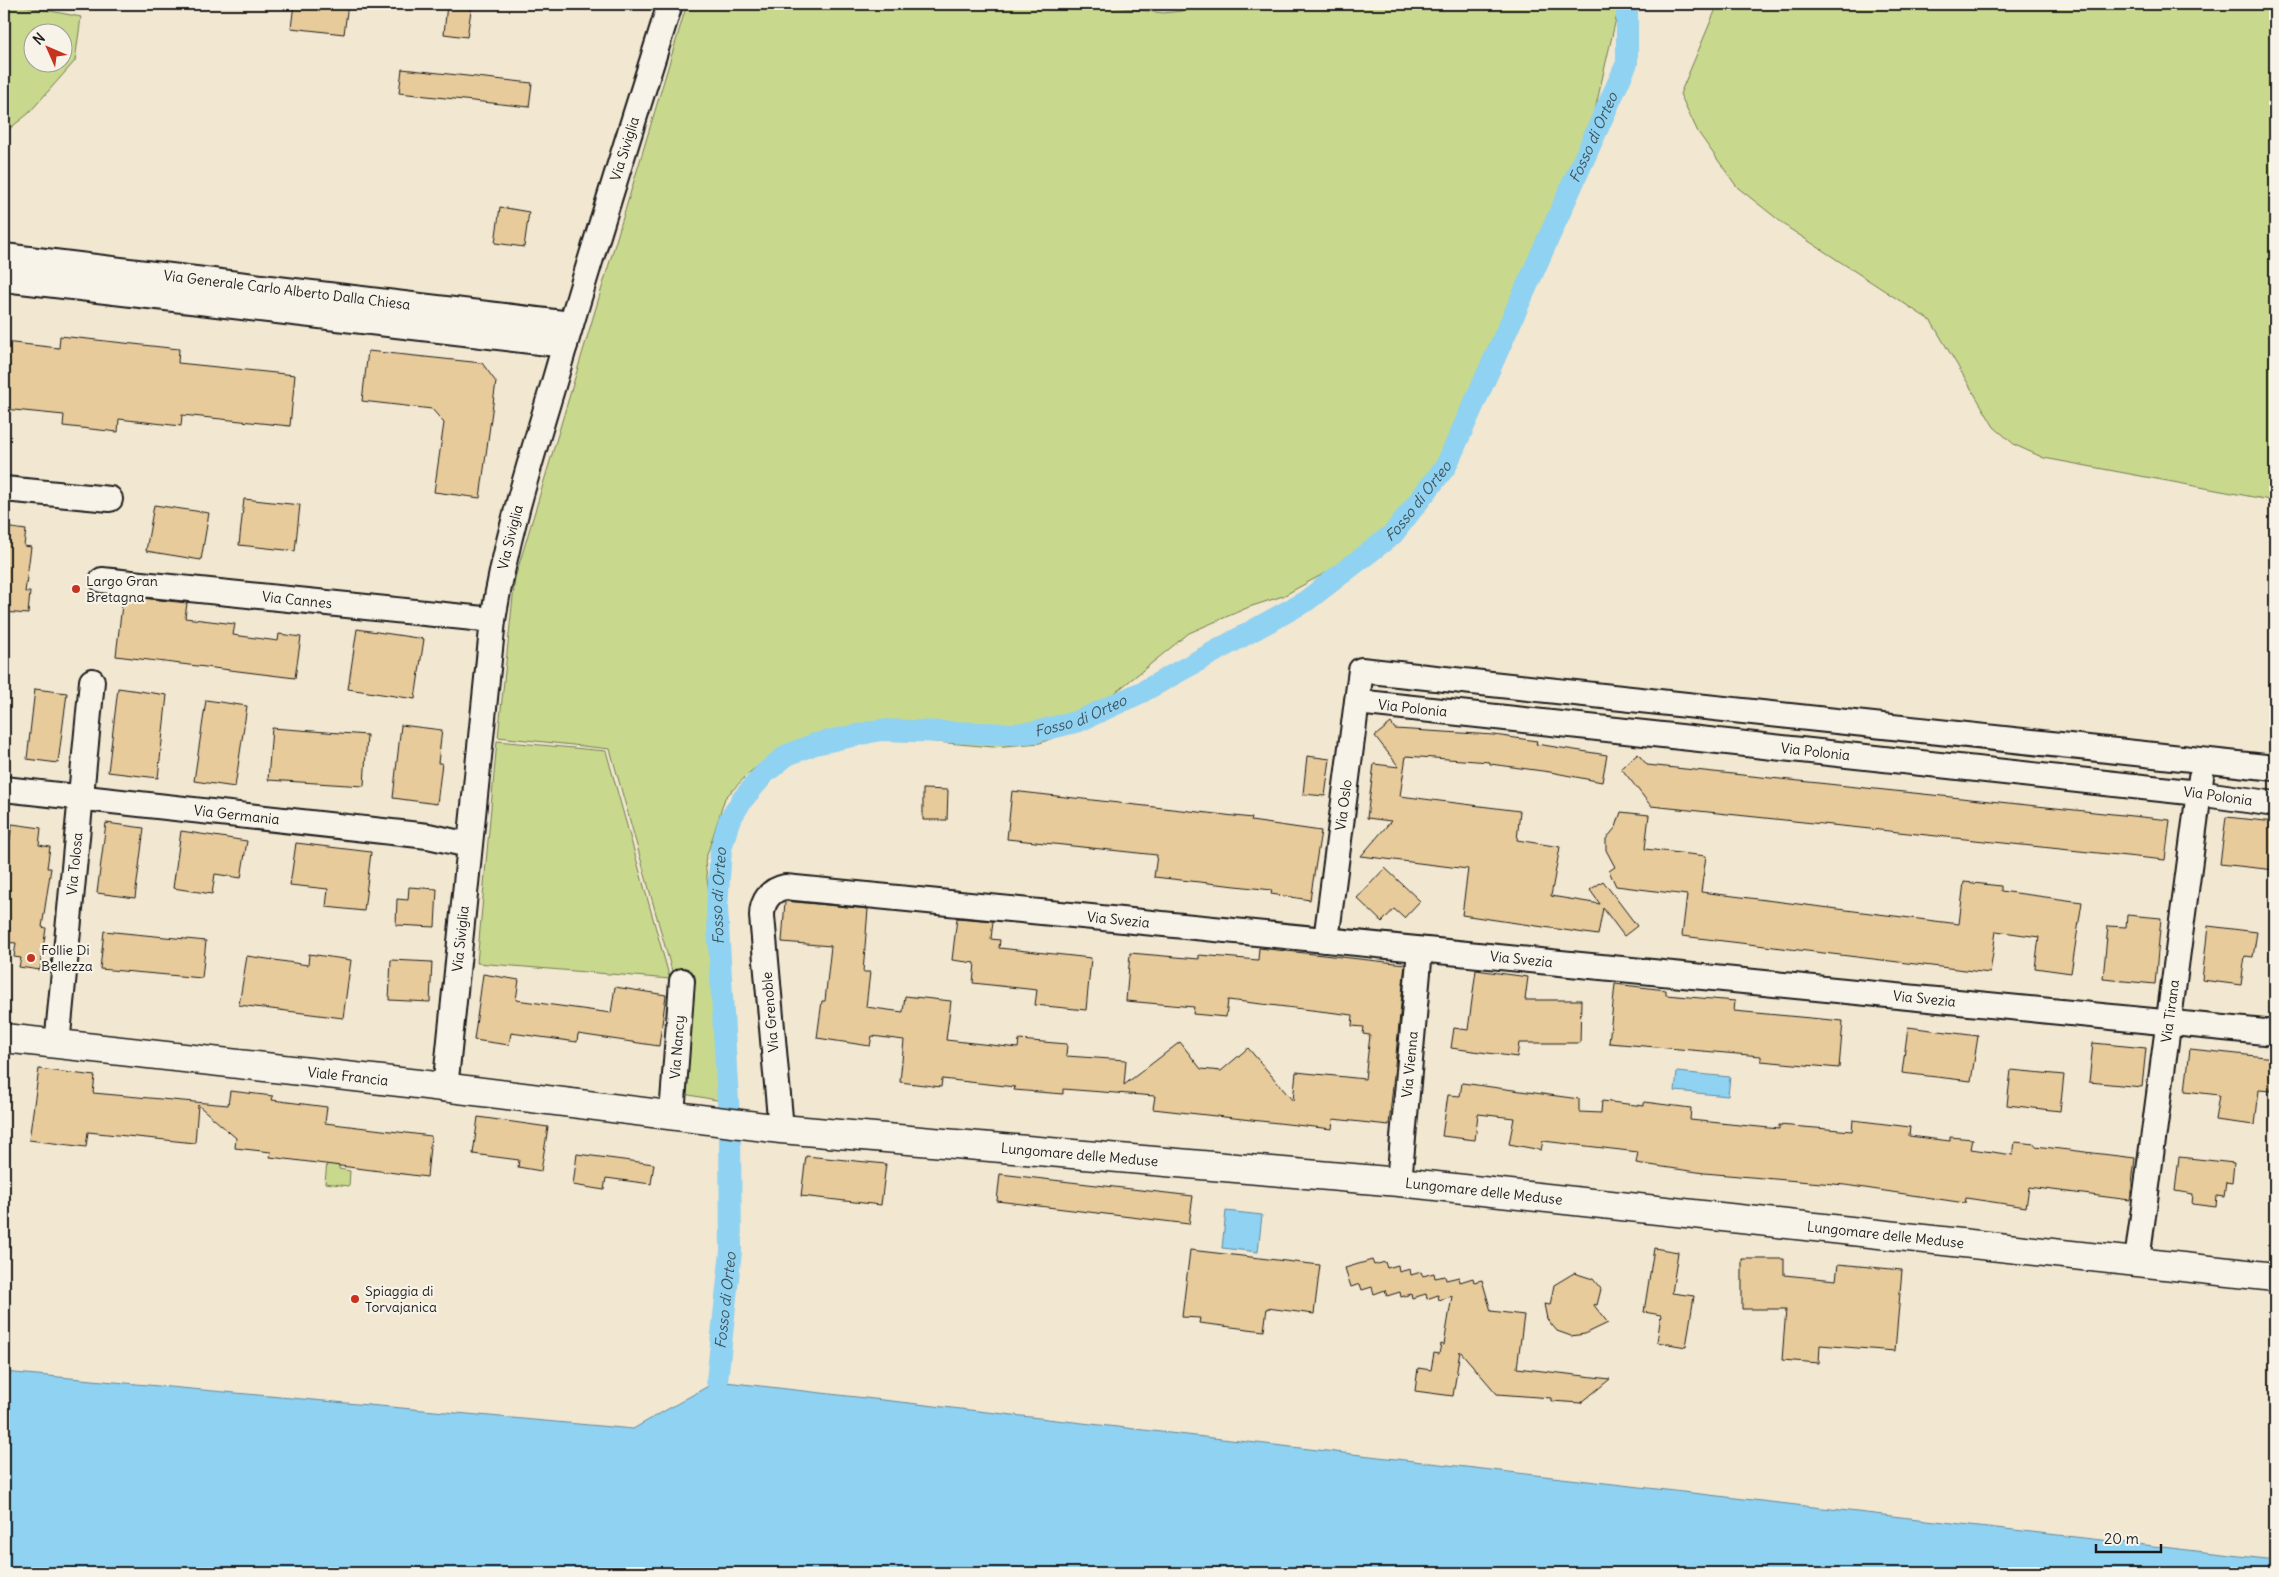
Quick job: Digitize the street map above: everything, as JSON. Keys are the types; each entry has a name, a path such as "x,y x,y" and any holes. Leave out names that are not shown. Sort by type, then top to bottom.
{"main road":[{"name":"Viale Francia","path":"4,1038 682,1116"},
{"name":"Lungomare delle Meduse","path":"682,1116 775,1129 1399,1182 2275,1277"}],"street":[{"name":"Via Siviglia","path":"445,1089 493,620 507,547 568,335 670,4"},
{"name":"Via Generale Carlo Alberto Dalla Chiesa","path":"4,256 568,335"},
{"name":"Via Generale Carlo Alberto Dalla Chiesa","path":"4,279 568,335"},
{"path":"4,489 110,498"},
{"name":"Via Cannes","path":"102,580 493,620"},
{"name":"Via Oslo","path":"1326,940 1361,670 2204,760"},
{"name":"Via Tolosa","path":"56,1045 92,681"},
{"name":"Via Polonia","path":"1357,702 2198,793 2275,804"},
{"path":"2204,760 2275,768"},
{"name":"Via Tirana","path":"2137,1261 2198,793 2204,760"},
{"name":"Via Germania","path":"4,790 428,836 469,845"},
{"name":"Via Svezia","path":"769,896 780,888 789,887 2275,1033"},
{"name":"Via Grenoble","path":"769,896 763,906 762,916 775,1129"},
{"name":"Via Vienna","path":"1399,1182 1420,950"},
{"name":"Via Nancy","path":"682,981 682,1116"}],"green space":[{"path":"4,4 15,4 81,17 75,61 72,64 72,22 22,22 22,72 65,72 28,114 4,133"},
{"path":"687,4 1094,4 1163,13 1182,11 1182,4 1618,4 1592,123 1574,169 1564,223 1514,339 1467,408 1439,467 1400,516 1356,556 1283,596 1249,607 1189,633 1101,704 1079,725 1061,735 1040,743 993,747 867,736 826,739 775,753 750,772 725,798 705,861 715,949 722,1101 678,1093 675,982 610,749 498,737 515,578"},
{"path":"1718,4 2275,4 2275,501 2044,458 2015,445 1994,427 1931,321 1790,229 1737,187 1698,132 1680,94"},
{"path":"497,741 606,751 670,979 477,963"},
{"path":"328,1150 341,1151 339,1169 350,1171 349,1186 325,1183"}],"water":[{"path":"1677,1072 1730,1077 1728,1096 1675,1091"},
{"path":"1226,1211 1262,1215 1258,1252 1222,1248"},
{"path":"4,1372 633,1429 717,1381 2275,1560 2275,1573 4,1573"}],"building":[{"path":"294,4 348,4 344,34 291,28"},
{"path":"447,4 472,4 467,37 444,34"},
{"path":"402,69 532,83 529,107 399,93"},
{"path":"500,207 529,212 524,247 495,243"},
{"path":"60,336 179,349 178,363 295,375 290,426 182,415 181,426 119,419 118,432 63,426 64,415 4,409 4,342 59,348"},
{"path":"368,351 482,363 496,382 480,498 434,492 444,423 432,409 362,401"},
{"path":"244,499 300,505 295,551 239,545"},
{"path":"154,505 209,513 201,560 146,551"},
{"path":"4,527 26,530 24,546 31,547 25,592 30,592 28,614 4,612"},
{"path":"123,596 187,603 185,618 235,624 233,635 278,641 279,634 301,637 295,678 116,656"},
{"path":"357,629 424,639 415,699 348,689"},
{"path":"118,688 167,695 158,778 108,772"},
{"path":"35,689 67,693 58,763 27,759"},
{"path":"206,700 247,706 235,787 194,781"},
{"path":"1391,723 1395,729 1494,735 1537,741 1536,744 1607,755 1602,782 1550,772 1490,764 1490,762 1406,756 1400,796 1520,811 1517,840 1560,847 1551,896 1600,904 1590,890 1603,881 1637,926 1624,936 1603,908 1598,935 1462,915 1468,869 1361,856 1391,821 1367,818 1374,764 1399,767 1375,736"},
{"path":"401,725 442,730 438,763 442,763 437,804 393,798"},
{"path":"272,728 367,735 364,786 268,780"},
{"path":"1638,754 1647,765 2170,820 2165,860 1651,806 1621,768"},
{"path":"1307,756 1330,759 1325,796 1303,794"},
{"path":"923,789 948,790 947,820 923,820"},
{"path":"1012,791 1252,818 1251,821 1321,831 1310,900 1271,894 1272,890 1154,877 1157,855 1007,839"},
{"path":"1621,812 1649,815 1645,849 1706,856 1701,892 1959,924 1964,882 2001,886 2001,891 2082,902 2071,973 2035,968 2039,937 1996,931 1990,973 1682,936 1687,895 1616,886 1609,871 1615,867 1606,850 1606,839 1616,827"},
{"path":"2226,817 2275,822 2275,870 2220,864"},
{"path":"106,823 144,828 135,898 97,893"},
{"path":"12,824 41,828 39,845 50,847 47,868 51,868 42,927 46,928 40,970 19,967 21,958 14,957 16,943 4,942 7,898 4,898 4,884"},
{"path":"181,831 247,841 241,878 215,874 212,894 173,888"},
{"path":"296,843 371,852 364,911 326,907 328,889 290,885"},
{"path":"1385,868 1420,901 1404,918 1394,909 1382,922 1357,898"},
{"path":"409,887 437,889 435,927 396,925 397,899 408,900"},
{"path":"785,901 868,909 863,972 870,972 866,1007 903,1012 905,996 951,1001 946,1040 1018,1048 1019,1040 1067,1044 1066,1056 1126,1060 1124,1085 1180,1042 1201,1069 1221,1071 1248,1048 1293,1101 1296,1072 1365,1079 1370,1035 1363,1034 1364,1027 1352,1026 1353,1015 1228,1000 1226,1017 1193,1014 1194,1007 1126,1001 1130,953 1199,959 1199,955 1258,960 1259,948 1405,964 1389,1125 1333,1119 1332,1129 1153,1109 1155,1096 1063,1089 1063,1094 1014,1090 1015,1087 942,1079 941,1087 900,1082 904,1040 872,1036 870,1046 817,1038 822,1001 825,1001 831,946 782,942"},
{"path":"2127,915 2161,918 2155,984 2103,979 2108,926 2126,927"},
{"path":"957,918 993,921 991,939 1000,940 999,948 1091,958 1086,1010 1035,1005 1037,990 973,983 975,963 952,960"},
{"path":"2208,926 2257,932 2253,957 2245,956 2241,985 2202,980"},
{"path":"104,931 206,941 202,978 100,969"},
{"path":"309,954 351,960 343,1018 239,1005 247,956 308,965"},
{"path":"391,960 432,962 430,1002 389,1000"},
{"path":"1476,970 1528,977 1525,1000 1581,1000 1580,1043 1519,1043 1517,1057 1451,1048 1454,1028 1468,1030"},
{"path":"483,974 519,980 516,1000 611,1013 615,987 666,995 659,1046 578,1034 577,1042 511,1033 509,1045 474,1040"},
{"path":"1615,984 1666,990 1666,995 1735,1001 1734,1011 1843,1021 1839,1068 1761,1061 1761,1056 1609,1043"},
{"path":"1908,1027 1978,1036 1971,1081 1902,1073"},
{"path":"2093,1043 2146,1048 2142,1087 2089,1082"},
{"path":"2190,1049 2275,1058 2271,1091 2259,1090 2255,1125 2215,1120 2219,1095 2185,1091"},
{"path":"39,1069 95,1076 93,1093 228,1105 230,1091 273,1096 272,1100 327,1107 325,1123 431,1136 427,1177 270,1157 271,1152 235,1148 236,1138 198,1105 195,1143 88,1132 86,1147 29,1140"},
{"path":"2011,1070 2064,1075 2060,1111 2007,1105"},
{"path":"1462,1083 1579,1099 1579,1112 1601,1113 1602,1101 1644,1106 1644,1102 1691,1108 1690,1120 1779,1129 1779,1125 1852,1131 1853,1120 1910,1127 1909,1136 1950,1141 1950,1137 1973,1139 1971,1149 2013,1155 2015,1142 2135,1158 2130,1200 2029,1187 2026,1207 1966,1198 1965,1203 1845,1185 1704,1173 1636,1163 1638,1152 1543,1141 1541,1150 1509,1144 1514,1118 1478,1114 1475,1140 1442,1136 1448,1095 1460,1096"},
{"path":"478,1117 548,1127 541,1171 518,1167 519,1160 473,1154"},
{"path":"577,1154 654,1164 651,1184 606,1178 604,1190 573,1185"},
{"path":"806,1156 886,1164 881,1205 801,1196"},
{"path":"2179,1157 2234,1163 2232,1183 2226,1182 2224,1197 2217,1196 2216,1207 2192,1204 2193,1194 2175,1191"},
{"path":"1000,1174 1193,1196 1189,1224 997,1201"},
{"path":"1654,1248 1678,1252 1672,1293 1694,1296 1686,1347 1657,1342 1661,1315 1644,1312"},
{"path":"1190,1250 1320,1265 1314,1314 1267,1308 1264,1331 1199,1323 1200,1318 1182,1317"},
{"path":"1742,1259 1784,1259 1784,1275 1836,1280 1838,1264 1902,1270 1895,1351 1820,1345 1819,1363 1782,1360 1786,1309 1742,1309"},
{"path":"1372,1260 1374,1265 1385,1262 1387,1268 1398,1265 1399,1272 1410,1269 1411,1275 1421,1272 1423,1276 1434,1273 1435,1278 1445,1276 1446,1280 1459,1277 1460,1282 1473,1278 1474,1282 1482,1280 1491,1311 1524,1315 1517,1368 1610,1379 1581,1403 1551,1401 1551,1398 1497,1394 1460,1351 1453,1396 1415,1391 1418,1368 1431,1370 1434,1353 1439,1354 1441,1344 1444,1345 1452,1296 1439,1300 1438,1295 1427,1299 1426,1294 1412,1298 1411,1294 1401,1297 1400,1292 1387,1296 1385,1290 1374,1294 1372,1287 1362,1290 1360,1284 1351,1287 1345,1268"},
{"path":"1574,1273 1593,1279 1601,1289 1597,1305 1593,1304 1608,1323 1585,1334 1571,1336 1557,1331 1547,1319 1544,1304 1550,1305 1554,1285"}],"waterway":[{"name":"Fosso di Orteo","path":"717,1381 731,1251 730,1136 717,908 721,849 729,821 742,800 765,773 787,755 815,744 880,730 1014,734 1035,732 1079,721 1142,692 1306,601 1393,534 1446,466 1627,63 1627,4"}],"place":[{"name":"Largo Gran Bretagna","path":"76,589"},
{"name":"Follie Di Bellezza","path":"31,958"},
{"name":"Spiaggia di Torvajanica","path":"355,1299"}]}
